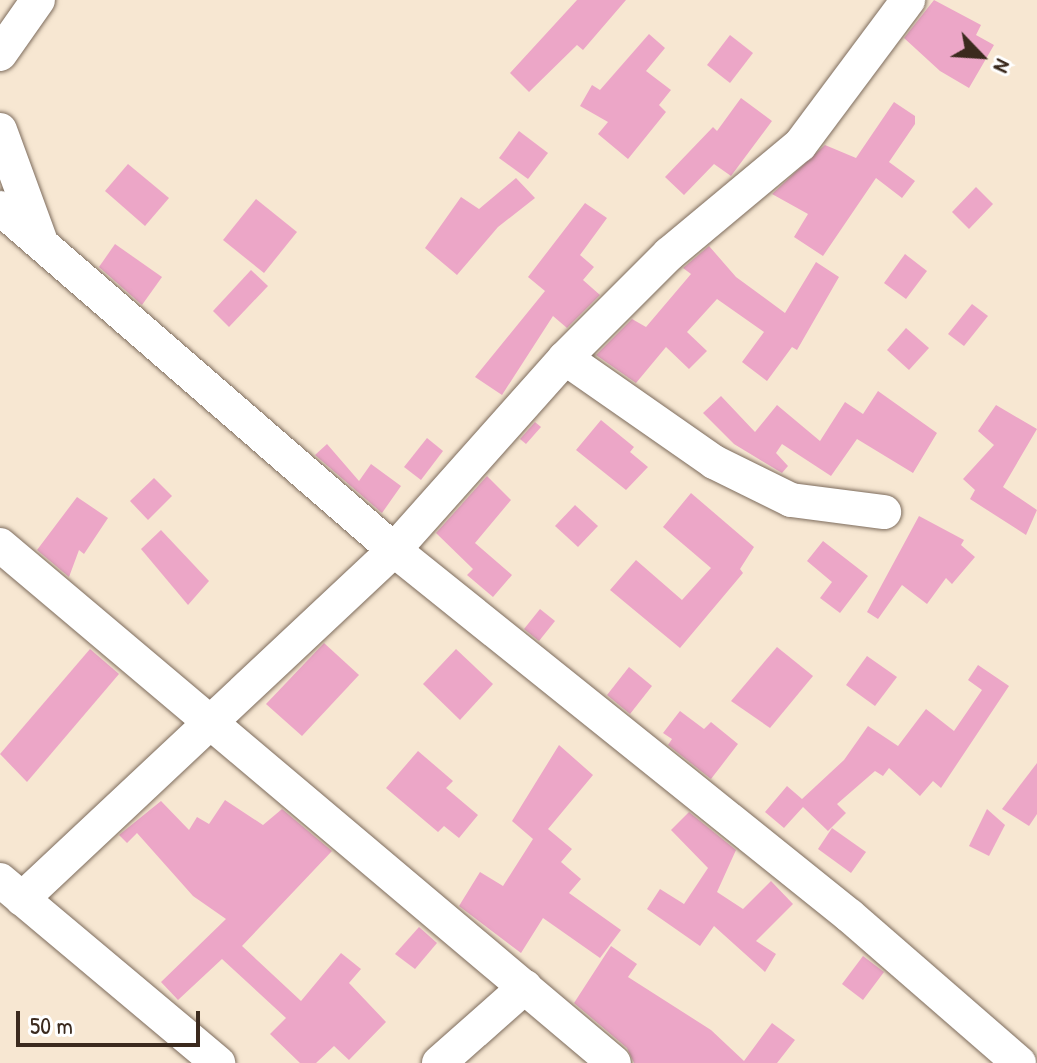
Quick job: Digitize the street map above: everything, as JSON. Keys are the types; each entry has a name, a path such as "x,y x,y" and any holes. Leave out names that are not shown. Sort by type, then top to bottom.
{"street":[{"path":"0,54 38,0"},
{"path":"218,1063 11,890 211,723 394,550 565,358 669,254 800,145 908,0"},
{"path":"0,130 41,244"},
{"path":"0,208 394,550 850,916 1019,1063"},
{"path":"565,358 714,462 791,500 884,512"},
{"path":"0,545 614,1063"},
{"path":"439,1063 525,987"}],"building":[{"path":"577,0 626,0 583,50 577,45 529,92 510,73"},
{"path":"934,0 981,25 976,35 994,45 969,88 940,71 904,38"},
{"path":"649,34 665,48 646,71 671,90 659,105 666,112 628,159 598,134 608,122 580,106 592,85 600,90"},
{"path":"730,35 753,53 730,83 707,65"},
{"path":"741,98 772,121 731,176 714,164 684,195 665,177 713,127 717,131"},
{"path":"894,102 915,116 915,124 889,162 915,181 902,198 876,178 823,256 794,237 808,214 772,194 825,145 856,158"},
{"path":"519,131 548,153 528,179 499,158"},
{"path":"128,164 169,198 145,226 105,191"},
{"path":"516,178 535,198 498,227 457,275 425,248 461,197 479,209"},
{"path":"976,187 993,204 969,229 952,212"},
{"path":"256,199 297,232 264,273 223,240"},
{"path":"585,203 607,218 580,255 594,267 583,280 600,295 567,328 553,316 502,395 475,377 545,291 528,277"},
{"path":"115,244 162,277 142,305 99,267"},
{"path":"709,246 736,277 785,313 816,262 839,277 797,350 792,347 767,381 742,362 764,332 717,299 687,332 707,351 689,369 666,347 636,383 596,355 632,319 646,327 691,274 683,268"},
{"path":"905,254 927,271 906,299 884,283"},
{"path":"251,270 268,286 229,327 213,311"},
{"path":"972,304 988,316 964,346 948,334"},
{"path":"906,328 929,348 909,370 887,350"},
{"path":"878,391 937,433 913,473 857,439 831,476 782,444 776,453 788,466 782,473 734,444 703,413 721,396 755,432 777,405 820,441 845,402 863,414"},
{"path":"996,405 1037,429 1003,487 1037,510 1026,535 970,499 975,490 963,479 994,445 978,431"},
{"path":"601,420 634,447 630,452 648,467 626,490 576,450"},
{"path":"535,422 541,427 526,444 520,439"},
{"path":"427,438 443,451 421,480 404,467"},
{"path":"327,444 359,481 371,464 401,486 382,513 315,455"},
{"path":"487,476 511,500 475,543 512,575 493,597 467,575 473,569 436,533"},
{"path":"154,478 172,496 148,520 130,501"},
{"path":"691,493 754,547 740,569 743,573 680,648 610,590 636,560 682,600 711,568 663,527"},
{"path":"77,497 108,518 84,554 79,550 69,577 37,550"},
{"path":"575,505 598,526 578,547 555,526"},
{"path":"919,516 964,540 961,545 975,557 952,584 946,578 927,604 902,585 878,619 867,612"},
{"path":"161,530 209,581 188,605 141,549"},
{"path":"823,541 868,576 840,613 820,598 832,582 807,561"},
{"path":"540,609 555,621 539,641 524,629"},
{"path":"324,643 359,675 302,736 266,704"},
{"path":"777,647 813,676 770,728 731,701"},
{"path":"90,649 119,674 27,782 0,754"},
{"path":"456,649 493,684 460,720 423,684"},
{"path":"867,656 897,677 875,706 846,685"},
{"path":"978,665 1009,686 941,788 933,781 920,796 889,768 883,776 875,771 837,804 846,813 828,831 803,807 784,828 765,812 787,786 802,799 844,760 868,726 898,746 926,709 954,731 982,690 968,680"},
{"path":"629,667 652,686 630,714 607,695"},
{"path":"680,711 704,729 711,722 738,744 711,779 668,745 672,739 663,733"},
{"path":"559,745 593,775 548,829 572,849 561,862 581,879 569,893 621,930 600,958 543,918 521,953 459,906 480,872 503,886 533,839 512,821"},
{"path":"418,751 453,781 446,788 478,815 459,838 444,826 438,832 386,788"},
{"path":"1037,763 1037,814 1029,826 1002,809"},
{"path":"225,800 263,825 282,809 332,851 242,946 301,1001 341,953 361,969 349,983 386,1022 349,1060 334,1046 316,1063 300,1063 270,1034 286,1018 222,959 178,1000 161,982 226,919 193,896 137,833 127,843 119,835 161,801 189,830 197,817 209,824"},
{"path":"987,809 1005,825 989,856 969,846"},
{"path":"689,812 736,850 717,892 743,909 771,881 793,904 756,941 776,954 765,972 714,926 700,946 647,909 660,889 684,904 708,868 671,830"},
{"path":"832,828 866,852 851,873 818,849"},
{"path":"419,927 437,943 415,969 395,954"},
{"path":"611,946 637,964 628,977 711,1030 744,1061 772,1023 795,1040 777,1063 634,1063 627,1048 574,1003"},
{"path":"863,956 884,972 863,1000 842,984"}]}
